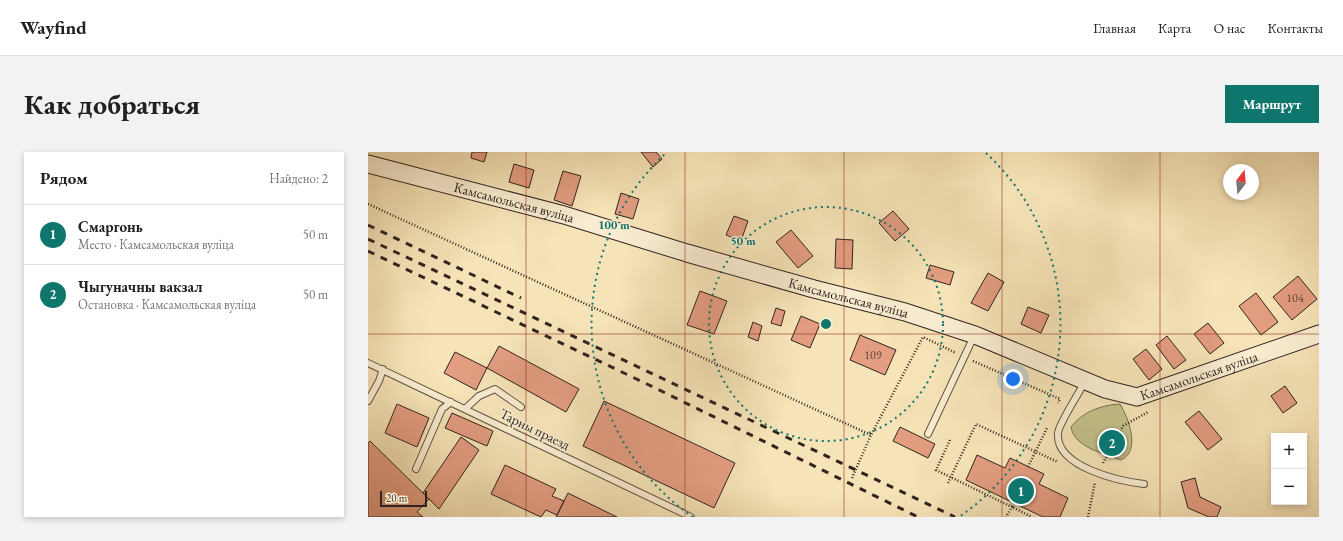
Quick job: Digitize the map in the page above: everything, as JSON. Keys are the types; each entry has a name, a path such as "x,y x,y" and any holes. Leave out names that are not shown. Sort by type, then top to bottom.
{"street":[{"name":"Камсамольская вуліца","path":"368,164 564,215 717,261 905,312 975,334 1104,389 1137,397 1319,334"}],"lane":[{"path":"928,434 975,334"},
{"name":"Тарны праезд","path":"368,362 691,517"},
{"path":"368,401 380,381 383,370"},
{"path":"1086,382 1062,421 1058,433 1060,446 1070,459 1098,473 1114,479 1144,484"},
{"path":"465,409 480,396 495,389 521,407"},
{"path":"416,469 442,409 451,402"}],"path":[{"path":"368,204 871,435"},
{"path":"852,478 871,435 922,337 1060,399 1057,406"},
{"path":"1088,517 1098,473 1123,426 1150,410"},
{"path":"948,483 976,424 1062,464"},
{"path":"1028,467 1048,425"},
{"path":"950,440 936,470 1032,517"},
{"path":"1006,517 1014,503"}],"shaded area":[{"path":"1120,404 1130,426 1132,442 1131,450 1127,456 1121,460 1098,452 1084,445 1073,434 1071,427 1081,417 1092,410"}],"building":[{"path":"472,152 487,152 484,162 471,158"},
{"path":"641,152 656,152 662,159 653,167"},
{"path":"514,164 534,170 529,188 509,182"},
{"path":"563,171 581,176 572,206 554,200"},
{"path":"621,193 639,199 633,219 615,214"},
{"path":"893,211 909,229 895,241 879,223"},
{"path":"734,216 748,221 741,241 726,235"},
{"path":"791,230 813,256 798,268 776,242"},
{"path":"836,239 853,240 852,269 835,268"},
{"path":"930,265 954,272 950,285 926,278"},
{"path":"988,273 1004,282 988,311 971,303"},
{"path":"1298,276 1317,299 1292,320 1273,297"},
{"path":"700,291 727,301 714,334 687,325"},
{"path":"1256,293 1278,322 1261,335 1239,306"},
{"path":"1028,307 1049,315 1041,333 1021,324"},
{"path":"776,308 785,311 781,326 771,323"},
{"path":"801,316 820,324 810,348 791,340"},
{"path":"753,322 762,326 758,341 748,337"},
{"path":"1208,323 1224,343 1210,354 1194,334"},
{"path":"860,335 896,350 885,375 850,360"},
{"path":"1167,336 1186,360 1174,369 1156,345"},
{"path":"499,346 579,389 566,412 487,368"},
{"path":"1146,349 1162,369 1149,380 1133,359"},
{"path":"455,352 487,368 476,390 444,373"},
{"path":"1285,386 1297,403 1283,413 1271,396"},
{"path":"604,401 735,463 714,508 583,446"},
{"path":"397,404 429,418 417,447 385,433"},
{"path":"1199,411 1222,439 1208,450 1185,422"},
{"path":"452,413 493,431 487,446 445,428"},
{"path":"900,427 935,444 928,458 893,441"},
{"path":"461,437 479,450 439,509 423,493"},
{"path":"370,441 429,499 417,512 423,517 368,517 368,443"},
{"path":"977,455 1005,468 1010,458 1044,474 1039,484 1068,498 1060,517 1043,517 966,480"},
{"path":"505,465 556,489 552,496 564,501 557,515 546,510 541,517 491,494"},
{"path":"1195,478 1200,497 1221,507 1217,517 1209,517 1188,508 1181,482"},
{"path":"568,493 617,517 556,517"}],"railway":[{"path":"368,225 521,298"},
{"path":"368,239 955,517"},
{"path":"368,251 647,384 918,517"}],"place":[{"name":"Чыгуначны вакзал","path":"1112,443"},
{"name":"Смаргонь","path":"1021,491"}]}
